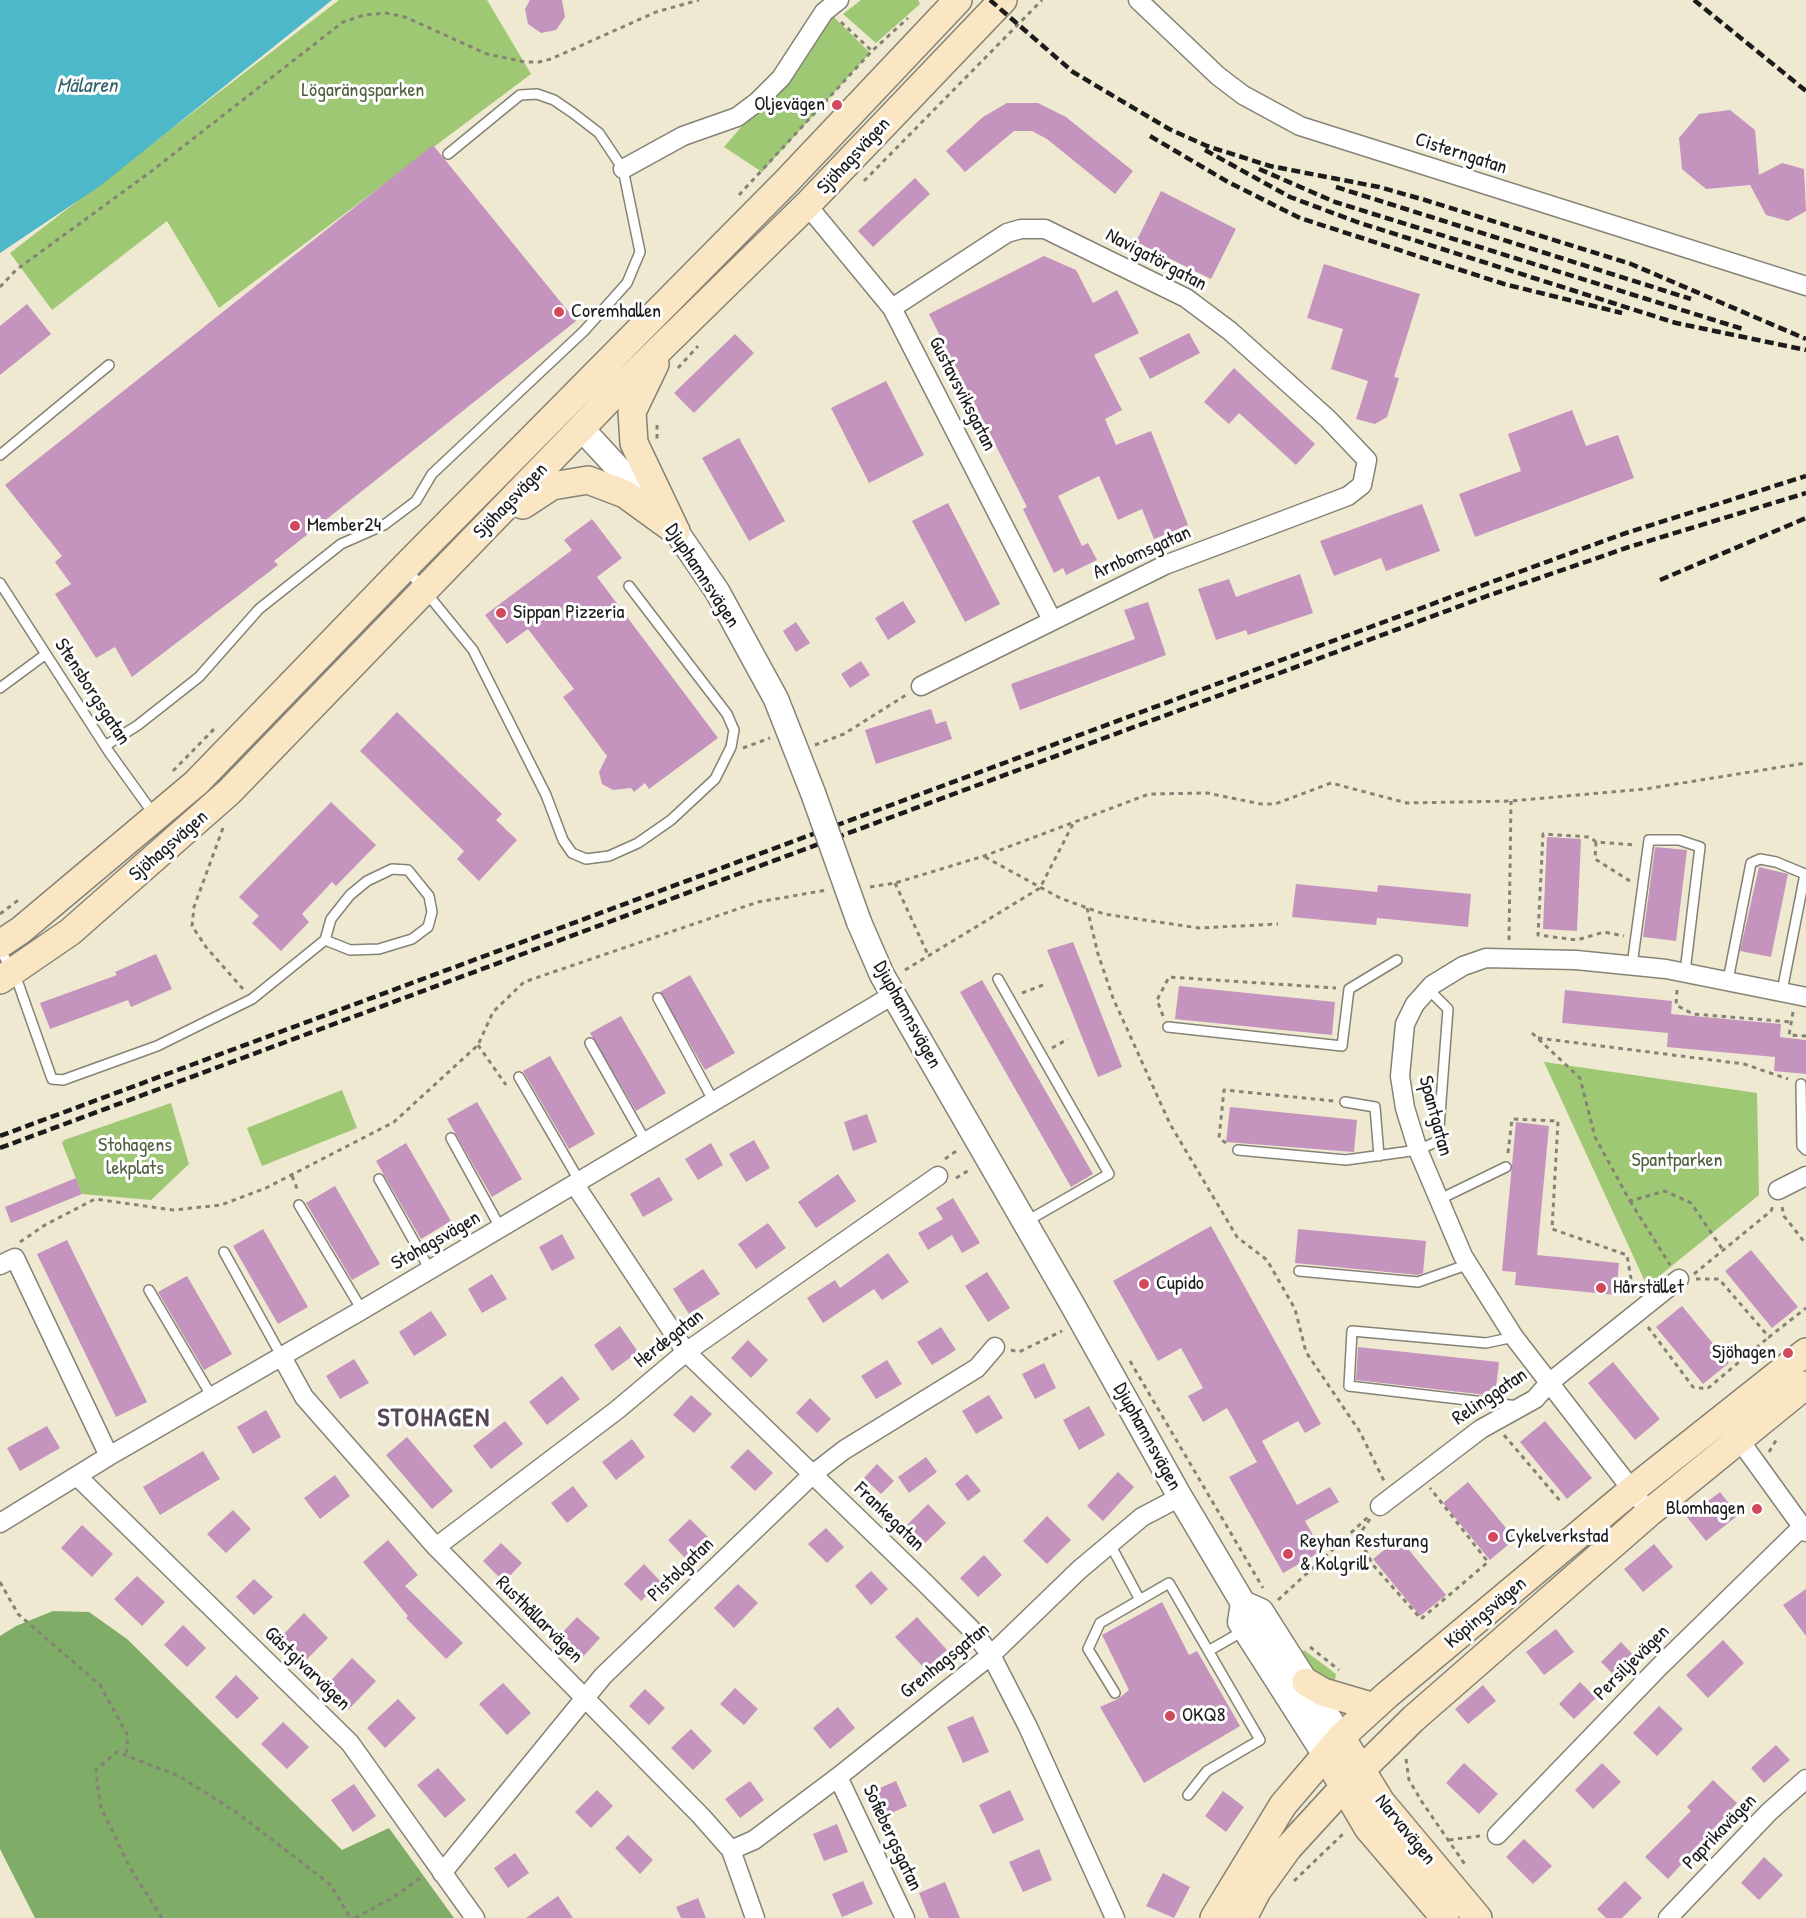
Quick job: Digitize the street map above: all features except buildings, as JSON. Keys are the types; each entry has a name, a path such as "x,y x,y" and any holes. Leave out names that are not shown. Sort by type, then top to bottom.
{"main road":[{"name":"Sjöhagsvägen","path":"4,967 70,932 229,792 581,428 807,206 1003,0"},
{"name":"Sjöhagsvägen","path":"0,944 196,783 405,567 786,183 948,4"},
{"path":"786,183 807,206"},
{"path":"581,428 582,410 687,298 699,270"},
{"path":"664,348 632,412 634,443 676,531"},
{"path":"562,408 581,428"},
{"path":"482,532 552,486 588,480 625,494 676,531"},
{"path":"121,888 151,841 156,818 182,810 261,736 316,702"},
{"name":"Köpingsvägen","path":"1342,1763 1374,1707 1632,1490 1806,1352"},
{"name":"Köpingsvägen","path":"1214,1918 1283,1804 1342,1763 1403,1744 1551,1596 1806,1385"},
{"path":"1242,1918 1257,1891 1262,1868 1342,1763 1355,1746 1441,1671 1455,1639"},
{"path":"1306,1682 1323,1692 1374,1707"},
{"path":"1403,1744 1386,1763 1385,1777 1390,1794 1403,1817 1403,1828"},
{"name":"Narvavägen","path":"1342,1763 1403,1828 1478,1918"},
{"name":"Narvavägen","path":"1342,1763 1368,1828 1445,1918"}],"street":[{"name":"Cisterngatan","path":"1138,0 1218,76 1243,95 1300,126 1806,286"},
{"path":"948,4 967,36"},
{"path":"623,169 683,136 737,117 757,102 781,78 800,46 833,5"},
{"name":"Gustavsviksgatan","path":"807,206 892,308 1052,620"},
{"name":"Navigatörgatan","path":"892,308 1007,233 1021,229 1045,229 1186,298 1230,331 1328,419 1367,460"},
{"name":"Djuphamnsvägen","path":"581,428 676,531 717,591 776,699 813,793 859,922 893,995 1180,1497 1244,1603 1240,1622 1262,1618"},
{"name":"Arnbomsgatan","path":"921,686 1165,565 1348,496 1362,486 1367,460"},
{"name":"Spantgatan","path":"1650,1512 1514,1337 1468,1264 1418,1150 1406,1108 1400,1076 1405,1024 1415,1004 1447,973 1486,958 1509,957 1632,965 1728,980 1795,994"},
{"name":"Stohagsvägen","path":"0,1523 109,1456 501,1229 893,995"},
{"name":"Herdegatan","path":"436,1547 617,1410 686,1352 938,1176"},
{"path":"1778,1190 1806,1176"},
{"name":"Frankegatan","path":"578,1183 686,1352 971,1629 991,1655 1024,1717 1115,1918"},
{"path":"9,1257 109,1456"},
{"name":"Relinggatan","path":"1387,1501 1493,1422 1535,1399 1549,1383 1679,1280"},
{"name":"Pistolgatan","path":"435,1873 603,1676 813,1474 844,1450 977,1368 995,1347"},
{"name":"Rusthållarvägen","path":"282,1357 304,1397 436,1547 701,1816 731,1850 755,1918"},
{"path":"1722,1417 1804,1529"},
{"name":"Gästgivarvägen","path":"78,1477 350,1743 435,1873 475,1918"},
{"name":"Grenhagsgatan","path":"731,1850 754,1840 838,1777 991,1655 1079,1570 1142,1517 1180,1497"},
{"name":"Persiljevägen","path":"1497,1835 1659,1667 1804,1529"},
{"name":"Djuphamnsvägen","path":"1262,1618 1306,1682 1342,1763"},
{"name":"Djuphamnsvägen","path":"1262,1618 1342,1763"},
{"name":"Sofiebergsgatan","path":"838,1777 905,1918"},
{"name":"Paprikavägen","path":"1668,1918 1769,1812 1806,1779"}],"lane":[{"path":"105,746 138,725 199,677 260,609 341,544 384,525 416,501 432,474 603,312 627,284 640,252 623,169 599,133 554,100 537,94 520,95 448,154"},
{"path":"0,455 109,364"},
{"path":"405,567 473,650 546,795 563,840 572,853 586,859 609,856 638,843 671,820 715,779 731,747 734,730 727,714 629,586"},
{"name":"Stensborgsgatan","path":"0,583 105,746 156,818"},
{"path":"0,688 46,654"},
{"path":"1632,965 1649,840 1679,840 1700,847 1682,972"},
{"path":"1728,980 1751,864 1760,859 1776,862 1806,874 1795,994"},
{"path":"4,967 52,1079 63,1080 157,1046 252,999 325,940 331,919 350,895 367,881 392,869 408,870 429,896 432,912 428,927 412,939 379,949 350,950 325,940"},
{"path":"1168,1027 1342,1046 1349,989 1396,960"},
{"path":"998,979 1109,1174 1024,1223"},
{"path":"1238,1150 1346,1160 1418,1150 1438,1141 1448,1009 1428,989"},
{"path":"658,998 714,1102"},
{"path":"590,1043 646,1142"},
{"path":"519,1077 578,1183"},
{"path":"1801,1084 1802,1146 1806,1150"},
{"path":"1345,1102 1375,1107 1379,1156"},
{"path":"451,1138 501,1229"},
{"path":"1438,1200 1506,1167"},
{"path":"379,1179 430,1270"},
{"path":"299,1205 362,1310"},
{"path":"225,1252 282,1357"},
{"path":"1299,1271 1418,1282 1468,1264"},
{"path":"149,1290 212,1397"},
{"path":"1514,1337 1486,1343 1352,1331 1349,1386 1522,1406"},
{"path":"1110,1544 1140,1600"},
{"path":"1115,1693 1088,1649 1100,1623 1169,1584 1210,1650 1260,1740 1207,1771 1188,1795"},
{"path":"1210,1650 1262,1618"}],"path":[{"path":"0,287 16,270 149,173 343,22 364,15 396,15 487,54 525,62 539,62 551,59 656,12 699,0"},
{"path":"860,185 1042,0"},
{"path":"833,5 872,51"},
{"path":"738,196 872,51 911,15"},
{"path":"813,745 844,734 921,686"},
{"path":"171,773 219,723"},
{"path":"747,748 772,737 768,727"},
{"path":"864,887 895,883 984,856 1149,794 1207,793 1261,804 1275,804 1331,783 1358,788 1407,803 1511,801 1645,789 1806,763"},
{"path":"1509,957 1511,801"},
{"path":"222,819 224,826 194,907 192,926 206,947 252,999"},
{"path":"905,970 1040,888 1074,823"},
{"path":"1636,937 1604,932 1577,940 1538,935 1543,834 1590,837 1596,842 1632,846 1649,840"},
{"path":"1596,842 1594,859 1642,889"},
{"path":"984,856 1040,888 1104,914 1199,928 1278,924"},
{"path":"895,883 929,957"},
{"path":"9,1257 45,1225 95,1198 172,1210 221,1205 266,1188 394,1122 478,1045 493,1012 524,982 758,902 830,890"},
{"path":"0,914 22,897"},
{"path":"1087,908 1098,954 1113,998 1170,1124 1237,1238 1267,1260 1295,1309 1306,1352 1360,1432 1387,1501"},
{"path":"1682,972 1676,1005 1693,1014 1792,1022"},
{"path":"1168,1027 1157,1000 1169,977 1349,989"},
{"path":"1009,999 1043,986"},
{"path":"1795,994 1789,1035 1806,1036"},
{"path":"1532,1032 1580,1078 1594,1137 1679,1280"},
{"path":"1538,1038 1744,1064 1801,1084"},
{"path":"1238,1150 1219,1138 1224,1090 1345,1102"},
{"path":"1506,1167 1512,1119 1558,1121 1552,1229 1628,1255 1637,1313 1693,1386 1707,1389 1806,1308"},
{"path":"1679,1280 1692,1276 1771,1211 1778,1190"},
{"path":"1778,1190 1784,1216 1806,1244"},
{"path":"1630,1201 1665,1191 1691,1203 1723,1250"},
{"path":"1679,1280 1719,1279 1769,1337"},
{"path":"995,1347 1019,1352 1067,1329"},
{"path":"1493,1422 1561,1502"},
{"path":"1387,1501 1358,1536 1373,1565 1421,1619 1488,1562 1420,1476"},
{"path":"1262,1618 1387,1501"},
{"path":"0,1582 18,1614 100,1685 128,1736 126,1755"},
{"path":"1403,1744 1409,1780 1449,1840 1497,1835"},
{"path":"162,1918 129,1866 100,1805 96,1770 117,1752 179,1776 236,1812 331,1885 350,1918"},
{"path":"1287,1890 1342,1832"},
{"path":"355,1918 435,1873"}],"green space":[{"name":"Lögarängsparken","path":"339,0 487,0 531,74 219,308 167,221 52,310 10,253"},
{"path":"861,0 918,0 920,4 876,43 843,14"},
{"path":"827,10 870,53 762,172 724,147 765,99"},
{"name":"Spantparken","path":"1544,1062 1757,1093 1759,1195 1647,1286"},
{"path":"342,1090 357,1128 262,1166 247,1128"},
{"name":"Stohagens lekplats","path":"171,1103 189,1164 151,1200 82,1194 62,1143 64,1140"},
{"path":"53,1611 89,1612 127,1639 342,1850 389,1828 454,1918 35,1918 0,1849 0,1636 16,1626"},
{"path":"1304,1650 1336,1674 1334,1685 1315,1672 1299,1654"}],"water":[{"name":"Mälaren","path":"0,0 332,0 100,186 0,253"}],"railway":[{"path":"990,0 1073,72 1169,129 1207,146 1270,166 1379,187 1631,264 1806,339"},
{"path":"1694,0 1806,91"},
{"path":"1150,136 1228,182 1300,218 1504,284 1622,313"},
{"path":"1205,150 1290,197 1357,222 1676,323 1806,350"},
{"path":"1259,169 1335,202 1743,329"},
{"path":"1336,187 1691,299"},
{"path":"0,1136 1623,534 1806,476"},
{"path":"0,1148 1487,596 1629,547 1806,493"},
{"path":"1660,580 1806,518"}],"place":[{"name":"Oljevägen","path":"837,105"},
{"name":"Coremhallen","path":"559,312"},
{"name":"Member24","path":"295,526"},
{"name":"Sippan Pizzeria","path":"501,613"},
{"name":"Cupido","path":"1144,1284"},
{"name":"Hårstället","path":"1601,1288"},
{"name":"Sjöhagen","path":"1788,1353"},
{"name":"Blomhagen","path":"1757,1509"},
{"name":"Cykelverkstad","path":"1493,1537"},
{"name":"Reyhan Resturang & Kolgrill","path":"1288,1554"},
{"name":"OKQ8","path":"1170,1716"}],"district":[{"name":"STOHAGEN","path":"434,1419"}]}
